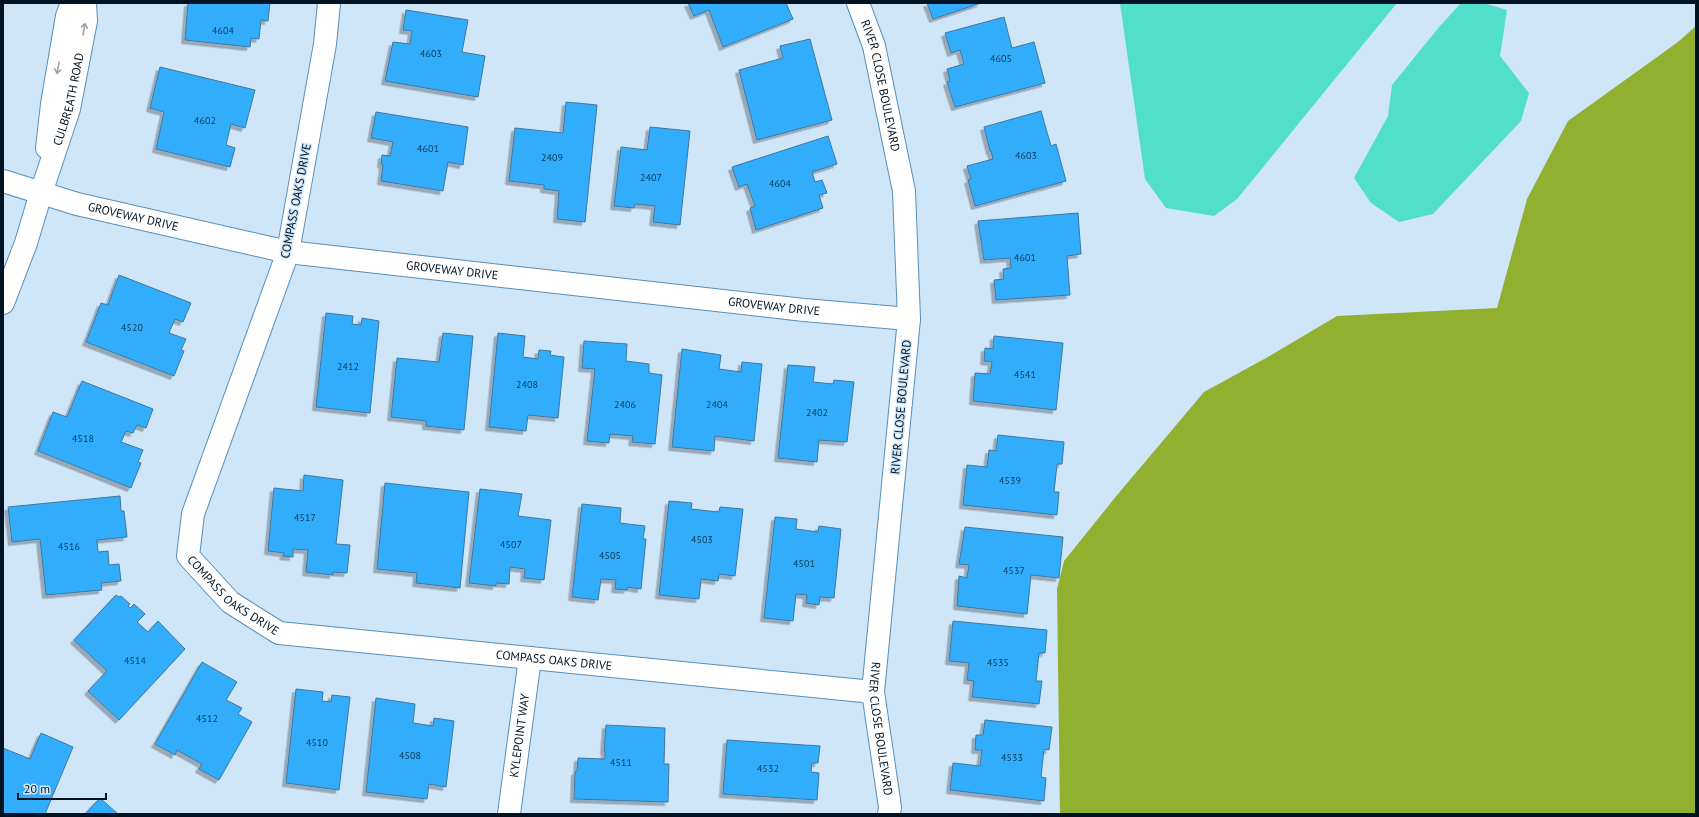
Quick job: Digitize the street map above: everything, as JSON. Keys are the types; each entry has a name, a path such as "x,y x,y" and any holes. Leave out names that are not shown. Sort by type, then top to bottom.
{"street":[{"name":"CULBREATH ROAD","path":"41,193 52,104 67,16 72,3"},
{"name":"CULBREATH ROAD","path":"3,303 26,243 69,109 86,21 85,3"},
{"name":"COMPASS OAKS DRIVE","path":"329,3 325,44 288,252 193,514 188,556 230,602 280,633 873,692"},
{"name":"RIVER CLOSE BOULEVARD","path":"858,3 874,46 904,191 909,319 873,692 890,807 889,814"},
{"name":"GROVEWAY DRIVE","path":"3,181 77,204 288,252 804,310 909,319"},
{"name":"KYLEPOINT WAY","path":"509,814 530,658"}],"shaded area":[{"path":"1120,3 1397,3 1237,199 1214,216 1166,208 1145,179"},
{"path":"1461,3 1483,3 1507,10 1500,56 1529,93 1521,121 1433,214 1399,222 1371,203 1354,178 1388,116 1392,85 1440,26"},
{"path":"1696,26 1696,814 1060,814 1057,589 1064,561 1118,494 1204,392 1266,358 1337,316 1497,308 1527,199 1568,121 1678,42"}],"building":[{"path":"188,3 270,3 268,21 261,20 259,39 251,38 250,47 185,40"},
{"path":"688,3 786,3 793,19 723,47 709,10 694,16"},
{"path":"927,3 981,3 933,19"},
{"path":"406,10 468,20 462,52 485,56 478,97 385,81 393,42 410,44 412,31 403,30"},
{"path":"1004,17 1012,48 1034,42 1045,83 955,107 947,82 950,81 947,69 964,64 960,50 951,53 945,33"},
{"path":"810,39 832,120 757,140 739,70 783,58 780,46"},
{"path":"160,67 255,90 245,128 231,124 226,145 235,148 230,167 156,149 164,112 150,108"},
{"path":"566,102 597,105 585,222 557,219 559,191 544,189 544,185 509,181 515,128 563,133"},
{"path":"1041,111 1051,146 1056,144 1066,181 975,206 968,180 971,179 967,166 993,159 984,127"},
{"path":"376,112 468,127 463,165 448,162 443,191 381,181 383,165 381,164 382,155 390,156 393,142 371,138"},
{"path":"650,127 690,131 680,225 653,222 655,206 635,204 634,208 614,206 621,147 647,150"},
{"path":"828,136 837,164 812,172 815,182 822,180 827,193 819,195 823,208 756,230 750,208 755,206 747,184 739,187 732,167"},
{"path":"1078,213 1081,254 1067,256 1070,295 996,300 994,280 1004,279 1003,269 1011,268 1010,258 984,260 978,221"},
{"path":"119,275 191,303 183,322 175,319 169,333 186,339 181,350 184,351 174,376 86,342 101,303 108,305"},
{"path":"326,313 353,316 352,324 361,325 362,318 379,321 370,413 316,407"},
{"path":"443,333 473,336 464,430 426,426 426,421 391,417 397,358 439,362"},
{"path":"498,333 525,336 523,357 538,359 539,350 551,351 550,355 564,357 558,418 528,415 526,431 489,427"},
{"path":"994,336 1063,343 1056,410 973,401 975,373 990,374 992,362 984,361 985,348 993,349"},
{"path":"584,341 627,344 626,361 649,364 649,373 662,375 655,444 632,442 633,436 610,434 609,443 587,441 595,369 582,368"},
{"path":"682,349 721,355 719,369 741,372 742,362 762,364 754,441 715,436 714,451 672,447"},
{"path":"788,365 815,367 813,382 833,384 834,380 854,382 847,442 819,440 817,462 778,458"},
{"path":"82,381 153,409 146,428 137,425 133,433 126,431 121,442 143,450 138,462 141,463 131,488 38,451 53,412 67,417"},
{"path":"998,435 1064,442 1062,464 1057,464 1054,492 1059,492 1057,515 963,505 967,465 987,467 989,450 996,451"},
{"path":"304,475 343,480 336,544 350,545 347,573 333,572 333,575 306,572 308,550 293,549 293,557 283,556 284,553 268,551 274,488 303,491"},
{"path":"385,483 469,492 460,588 416,583 417,573 377,569"},
{"path":"480,489 522,494 518,516 551,520 544,580 524,578 525,569 510,567 509,584 496,583 496,586 469,583"},
{"path":"120,496 121,511 124,511 127,537 97,540 98,552 108,551 109,565 119,564 121,581 101,583 102,590 46,595 40,539 12,542 8,507"},
{"path":"669,501 692,503 691,509 719,512 720,507 743,509 735,576 719,574 718,581 701,579 699,599 659,595"},
{"path":"582,504 621,508 620,523 645,526 643,539 646,539 641,589 627,587 627,590 615,589 616,580 601,579 598,600 572,597"},
{"path":"775,517 797,519 796,529 818,532 819,526 841,529 834,598 820,597 819,605 806,603 807,595 796,594 793,621 764,618"},
{"path":"965,527 1063,537 1059,578 1031,575 1027,614 957,606 959,576 967,578 969,565 959,564"},
{"path":"116,595 119,597 121,596 130,604 128,606 130,608 134,604 145,614 137,622 148,632 158,621 185,649 119,720 88,691 107,671 74,640"},
{"path":"953,621 1047,630 1045,653 1039,653 1036,681 1042,681 1039,704 972,697 974,681 967,680 969,663 949,661"},
{"path":"202,662 237,682 226,700 242,708 238,714 252,722 219,780 199,769 202,764 177,750 175,755 155,744"},
{"path":"296,689 323,692 322,701 331,702 332,695 350,697 339,790 286,783"},
{"path":"376,698 415,704 413,723 433,726 434,718 454,721 446,787 429,784 427,799 366,792"},
{"path":"985,720 1052,727 1049,750 1044,749 1041,777 1046,778 1044,801 950,790 953,763 980,766 982,750 975,750 976,735 983,735"},
{"path":"606,725 665,728 664,764 669,764 668,802 574,799 575,772 577,771 578,758 605,759 604,751"},
{"path":"41,733 73,747 45,814 3,814 3,748 30,759"},
{"path":"727,740 820,746 818,763 812,763 811,772 819,773 817,800 723,794"},
{"path":"100,798 118,814 85,814"}]}
